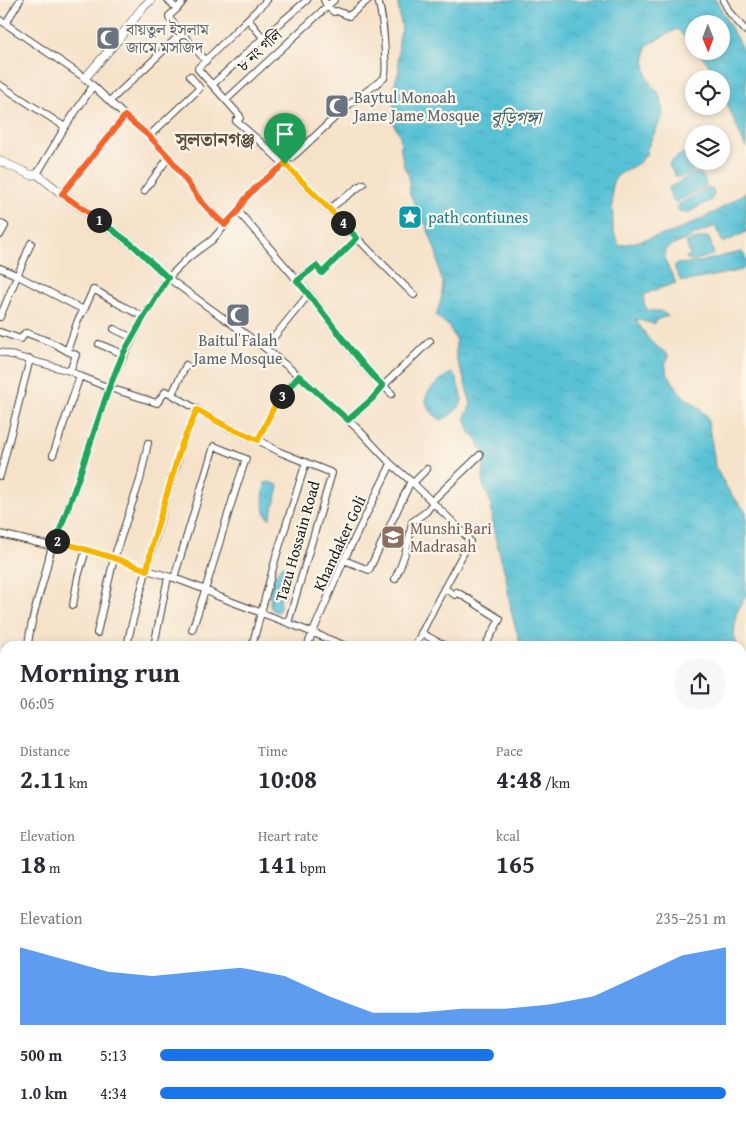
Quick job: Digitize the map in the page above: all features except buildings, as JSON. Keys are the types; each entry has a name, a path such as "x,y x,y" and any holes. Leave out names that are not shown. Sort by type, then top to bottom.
{"street":[{"path":"20,0 3,22 85,78 149,136 169,157 180,177 205,206 225,225"},
{"path":"85,78 118,40 143,7 151,0"},
{"path":"168,0 176,9"},
{"path":"184,0 169,17 206,61"},
{"path":"267,0 198,69 240,116 236,121 285,164 414,296"},
{"path":"212,86 307,0"},
{"name":"৮ নং গলি","path":"226,100 325,3 334,0"},
{"path":"325,3 334,12 337,11 349,16 368,0"},
{"path":"30,641 36,603 54,543 123,354 168,278 189,257 212,240 258,185 285,164 346,107 384,78 386,72 382,20 378,0"},
{"path":"723,0 730,13 746,31"},
{"path":"248,19 263,38"},
{"path":"110,101 182,33"},
{"path":"149,136 199,89 190,76"},
{"path":"0,85 65,126"},
{"path":"37,174 65,126 93,86"},
{"path":"62,194 125,116"},
{"path":"144,191 169,157"},
{"path":"0,161 31,175 37,174 134,246 168,278 265,348 348,420 391,464 462,531 470,541 418,641"},
{"path":"329,209 363,184"},
{"path":"238,211 309,294 357,358 392,394"},
{"path":"0,223 5,226 0,235"},
{"path":"297,281 316,266 322,273 357,238"},
{"path":"0,317 31,243"},
{"path":"0,268 84,310"},
{"path":"67,350 78,320 93,290 144,317"},
{"path":"265,348 309,294"},
{"path":"114,329 133,338"},
{"path":"0,332 21,339 26,333 56,344 76,355 70,371"},
{"path":"348,420 372,399 430,341"},
{"path":"100,344 123,354"},
{"path":"0,352 70,371 110,388 157,403 166,391 172,394 186,365"},
{"path":"0,476 30,360"},
{"path":"53,455 80,376"},
{"path":"258,440 278,400 299,376"},
{"name":"Tazu Hossain Road","path":"172,394 226,426 280,452 332,473 288,623"},
{"path":"128,641 154,538 181,446 197,410"},
{"path":"97,633 114,558 140,480 148,443"},
{"path":"155,641 171,577 214,446 246,459 192,630"},
{"path":"395,579 409,538 412,522 426,512 432,501 480,455"},
{"path":"253,641 276,557 306,462"},
{"name":"Khandaker Goli","path":"309,641 344,560 391,464"},
{"path":"344,560 369,570 412,482 427,469"},
{"path":"0,534 54,543 114,558 206,590 288,623 324,641"},
{"path":"73,604 86,550"},
{"path":"444,588 455,595 457,592 500,618 488,641"},
{"path":"421,634 436,641"}],"water":[{"name":"বুড়িগঙ্গা","path":"397,0 716,0 724,15 685,15 685,37 677,29 646,46 645,65 648,79 658,92 663,115 646,155 640,162 617,176 612,184 613,230 619,246 674,232 717,211 746,192 746,232 723,243 715,226 665,249 665,261 676,283 644,295 644,304 649,311 660,311 668,316 658,319 654,324 635,319 650,341 668,355 665,363 667,373 679,391 707,416 715,467 730,493 746,512 746,595 736,614 734,635 736,641 520,641 512,615 506,577 494,533 491,503 483,484 484,455 475,436 470,433 465,417 471,404 456,358 456,340 449,326 436,316 443,284 437,255 426,225 410,195 409,176 404,166 400,135 394,125 394,86 399,70 399,39 402,29"},
{"name":"বুড়িগঙ্গা","path":"730,26 746,56 746,148 730,111 730,70 711,70 705,60 730,60"},
{"path":"685,153 685,170 693,170 682,177 675,176 669,165 670,162"},
{"path":"698,172 704,178 706,187 676,202 672,200 668,189"},
{"path":"708,188 713,190 714,195 711,200 687,213 679,210 677,205"},
{"path":"708,237 710,240 714,254 693,261 687,259 686,257 690,255 686,242"},
{"path":"742,252 746,260 746,266 742,270 681,281 675,269 677,264 700,262"},
{"path":"452,373 457,379 462,401 455,411 441,420 428,407 426,397 437,383"},
{"path":"269,482 278,485 279,488 270,518 268,518 263,505 263,497 265,483"},
{"path":"283,565 285,566 286,576 281,578 277,588 285,596 280,598 280,609 277,612 270,606 269,591 274,575"}],"place":[{"name":"বায়তুল ইসলাম জামে মসজিদ","path":"108,38"},
{"name":"Baytul Monoah Jame Jame Mosque","path":"337,106"},
{"name":"path contiunes","path":"410,217"},
{"name":"Baitul Falah Jame Mosque","path":"238,315"},
{"name":"Munshi Bari Madrasah","path":"393,537"}],"district":[{"name":"সুলতানগঞ্জ","path":"215,139"}],"route":[{"path":"125,116 149,136 169,157 200,200 225,225 258,185 285,164 357,238 322,273 316,266 297,281 336,328 357,358 383,386 372,399 348,420 299,376 278,400 258,440 226,426 197,410 181,446 154,538 147,570 56,541 109,388 123,354 168,278 134,246 62,194 125,116"}]}
